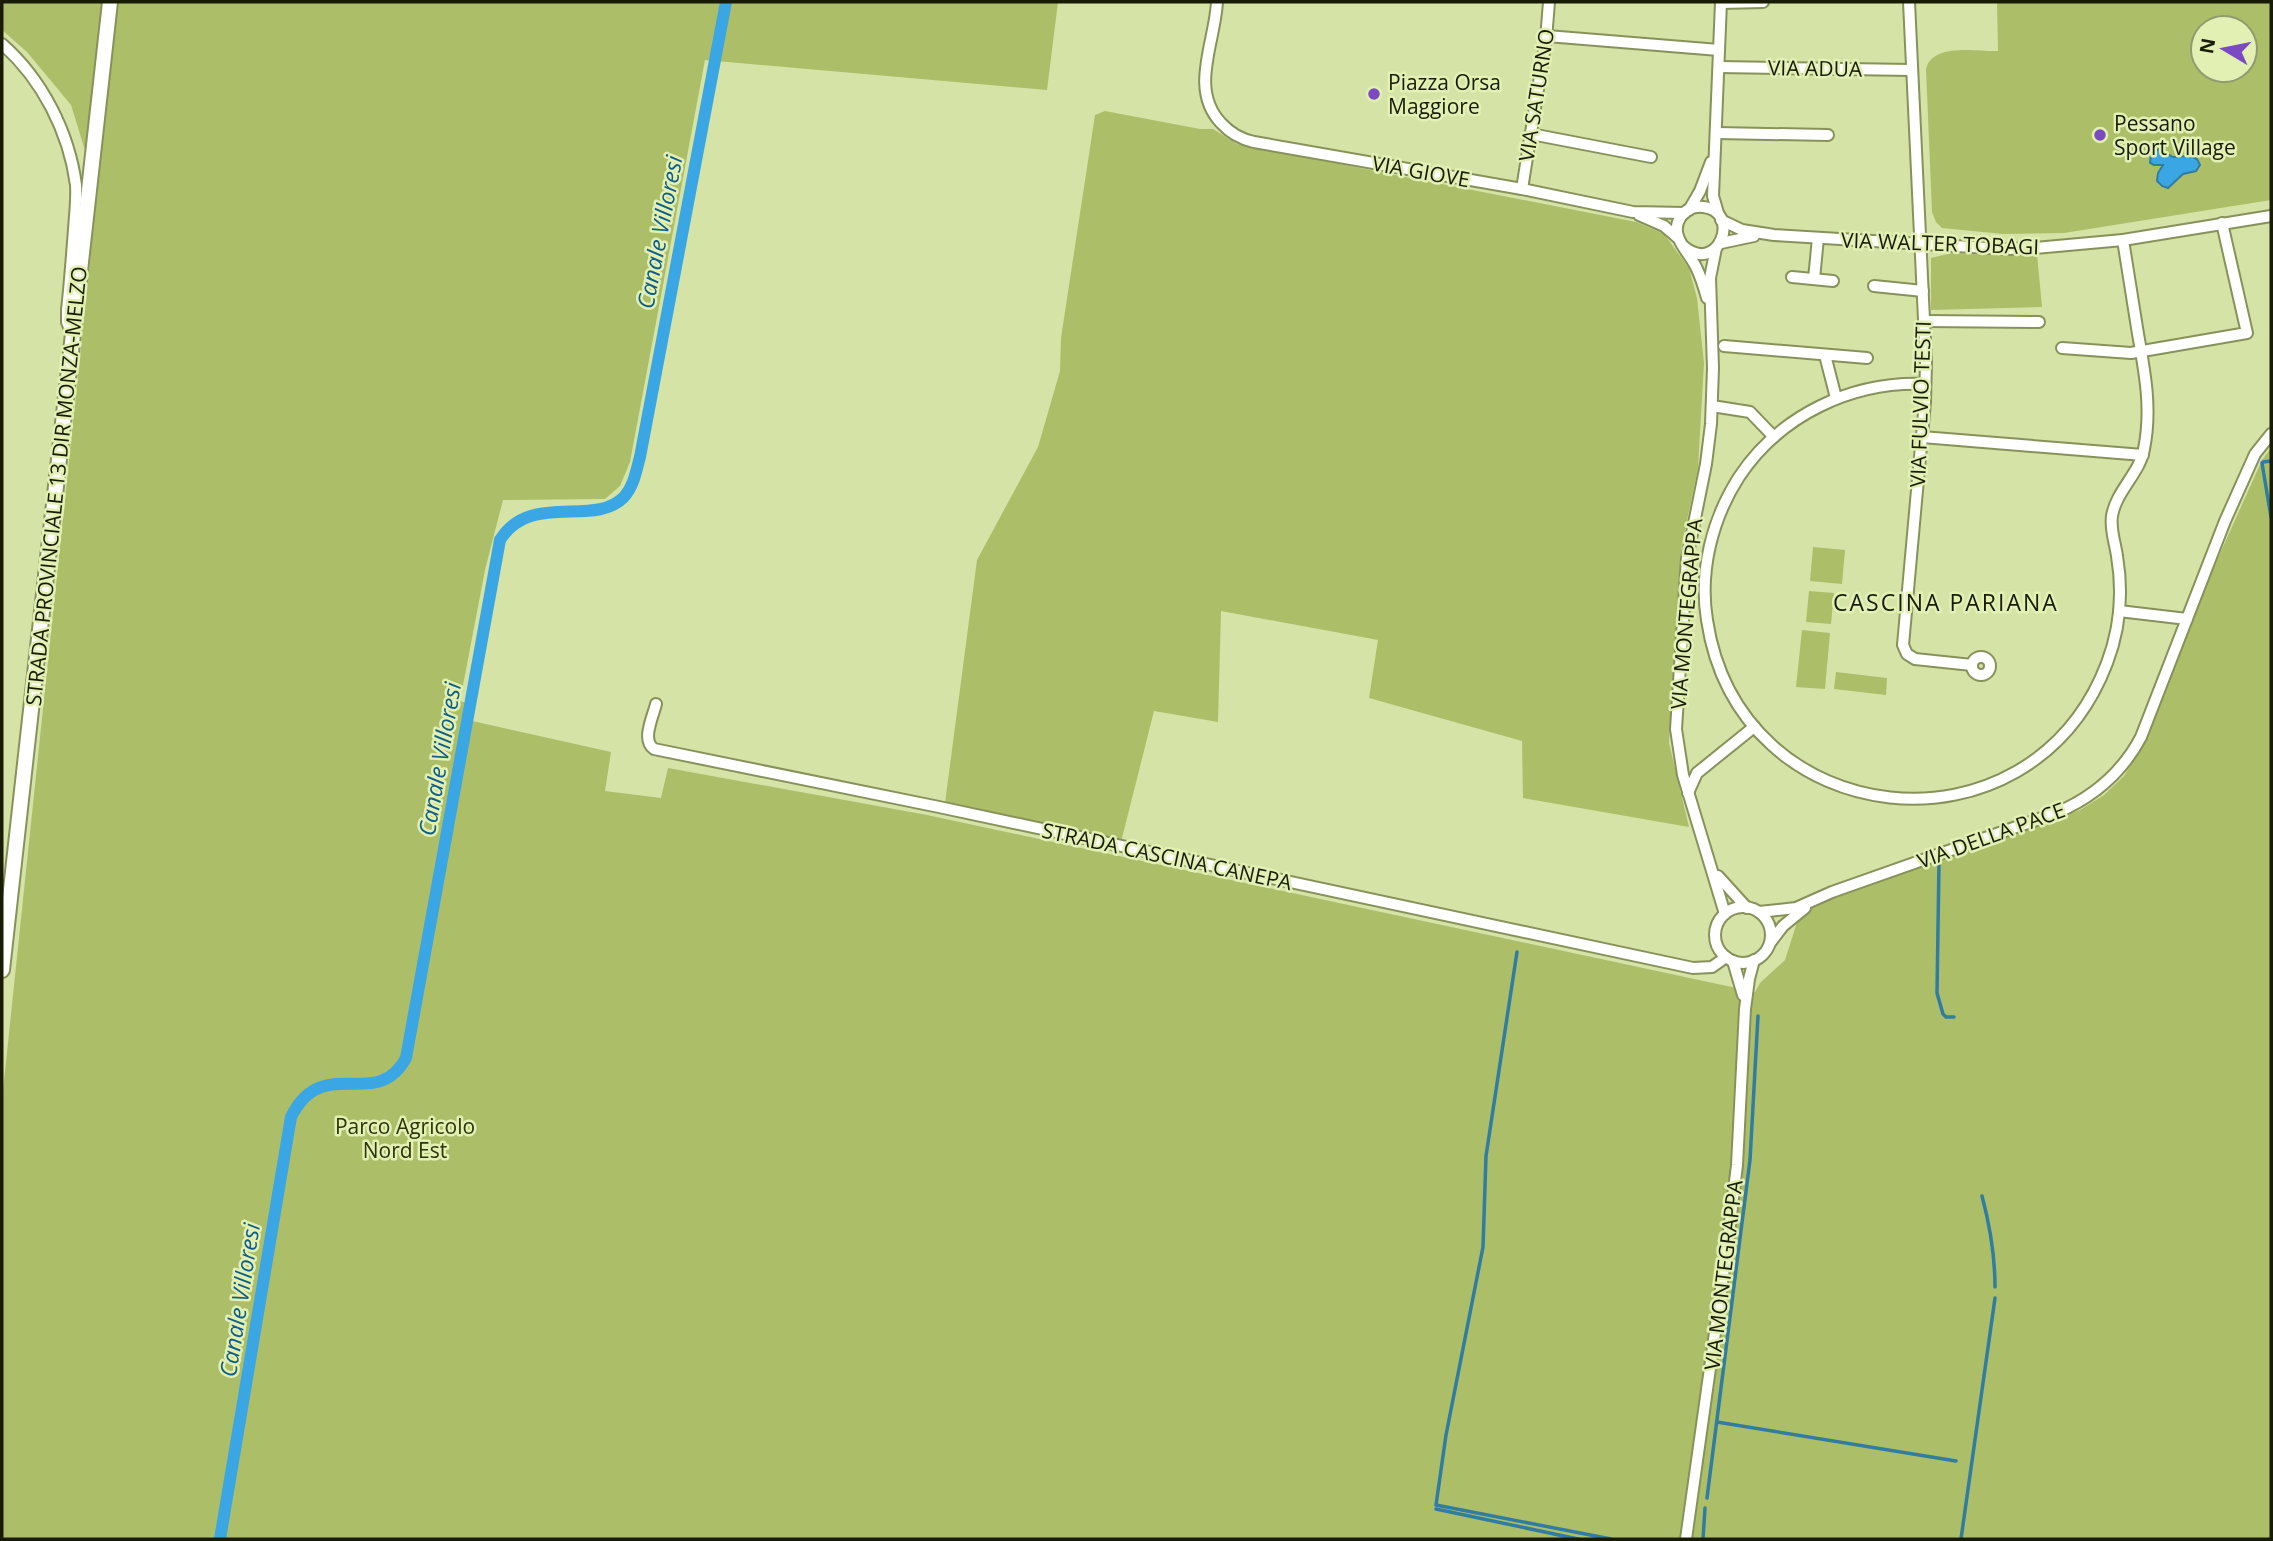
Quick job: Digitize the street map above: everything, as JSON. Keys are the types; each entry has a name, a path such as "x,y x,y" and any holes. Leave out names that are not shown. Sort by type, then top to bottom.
{"main road":[{"name":"STRADA PROVINCIALE 13 DIR MONZA-MELZO","path":"2,970 110,2"}],"street":[{"name":"VIA GIOVE","path":"1217,2 1204,85 1206,98 1215,117 1229,131 1248,141 1522,189 1633,212 1660,224 1680,242"},
{"name":"VIA SATURNO","path":"1522,189 1547,36 1549,2"},
{"path":"1716,146 1702,187 1678,223 1680,242 1695,253 1702,254 1718,245 1724,229 1713,196 1717,133 1721,2 1763,2"},
{"name":"VIA FULVIO TESTI","path":"1909,2 1925,384 1903,646 1907,654 1915,659 1972,665"},
{"path":"1547,36 1719,50"},
{"path":"2,44 23,65 57,118 71,162 76,198 66,310 72,335"},
{"name":"VIA ADUA","path":"1719,66 1912,70"},
{"path":"1717,133 1828,135"},
{"path":"1531,134 1651,157"},
{"path":"1687,211 1700,206 1720,218"},
{"name":"VIA GIOVE","path":"1633,212 1687,211"},
{"name":"VIA WALTER TOBAGI","path":"1720,218 1742,230 1774,235 2005,249 2059,247 2123,240 2271,216"},
{"path":"2062,348 2123,353 2247,333 2222,223"},
{"name":"VIA WALTER TOBAGI","path":"1718,245 1738,237 1774,235"},
{"path":"1814,279 1818,238"},
{"path":"1925,384 1874,387 1836,398 1802,416 1774,436 1749,464 1727,499 1714,529 1706,574 1706,615 1717,662 1734,699 1754,727 1775,748 1806,771 1857,793 1897,800 1921,800 1979,789 1998,782 2030,763 2057,742 2076,720 2091,698 2108,663 2117,630 2120,577 2112,534 2112,516 2117,501 2143,455 2149,401 2123,240"},
{"name":"VIA MONTEGRAPPA","path":"1680,242 1699,274 1711,311"},
{"name":"VIA MONTEGRAPPA","path":"1718,245 1711,268 1712,406 1706,464 1687,558 1676,735 1688,793 1725,914"},
{"path":"1793,277 1833,281"},
{"path":"1874,286 1923,291"},
{"path":"1924,321 2039,322"},
{"path":"1724,346 1867,358"},
{"path":"1825,355 1836,398"},
{"path":"1712,406 1750,412 1774,436"},
{"name":"VIA DELLA PACE","path":"1759,912 1786,910 1816,900 2056,813 2099,789 2125,763 2141,737 2225,521 2255,454 2271,434"},
{"path":"1922,437 2143,455"},
{"path":"2119,611 2187,619"},
{"name":"STRADA CASCINA CANEPA","path":"656,704 647,739 654,749 1693,968 1709,968 1730,959"},
{"path":"1688,793 1696,775 1707,763 1754,727"},
{"name":"VIA MONTEGRAPPA","path":"1714,871 1747,908"},
{"name":"VIA DELLA PACE","path":"1770,944 1787,922 1816,900"},
{"path":"1736,908 1759,912 1769,924 1771,934 1770,944 1763,954 1745,963 1730,959 1719,949 1715,937 1717,925 1725,914 1736,908"},
{"name":"VIA MONTEGRAPPA","path":"1730,959 1740,982 1745,1009"},
{"name":"VIA MONTEGRAPPA","path":"1686,1539 1735,1178 1745,1009 1754,960"}],"green space":[{"name":"Parco Agricolo Nord Est","path":"2,2 1058,2 1047,90 705,60 630,462 620,486 605,499 503,500 485,570 460,701 470,704 468,720 611,752 605,791 661,798 668,768 927,815 1755,992 1760,983 1785,960 1800,913 1839,894 2080,810 2104,795 2124,776 2146,741 2196,607 2262,460 2271,448 2271,1539 2,1539 2,1100 91,251 92,173 71,105 27,52 2,30"},
{"name":"Pessano Sport Village","path":"1997,2 2271,2 2271,200 2064,233 2003,234 1942,228 1932,212 1926,69 1937,55 1968,50 1998,51"},
{"path":"1105,111 1200,129 1213,129 1237,144 1636,222 1664,234 1689,268 1697,298 1704,363 1698,468 1681,549 1669,743 1689,827 1523,798 1522,741 1369,698 1378,640 1221,611 1218,722 1154,711 1121,842 945,803 977,560 1038,447 1060,371 1061,338 1095,115"},
{"path":"1952,253 2037,254 2042,307 1931,310 1931,258"},
{"path":"1813,547 1845,550 1842,584 1810,581"},
{"path":"1809,591 1834,593 1831,624 1806,622"},
{"path":"1802,630 1830,633 1825,689 1796,687"},
{"path":"1836,672 1887,678 1886,695 1834,689"}],"water":[{"path":"2159,149 2173,157 2191,156 2197,159 2200,165 2196,171 2183,174 2168,188 2162,186 2157,181 2163,165 2150,163 2151,155"}],"waterway":[{"name":"Canale Villoresi","path":"220,1539 291,1117 304,1098 318,1088 334,1084 380,1081 394,1074 406,1058 500,540 513,525 528,517 611,506 624,497 632,483 640,457 726,2"},
{"path":"2263,462 2271,461"},
{"path":"2262,463 2271,517"},
{"path":"1939,863 1937,993 1943,1014 1946,1017 1954,1017"},
{"path":"1517,952 1486,1156 1483,1247 1446,1435 1436,1505 1611,1539"},
{"path":"1707,1498 1750,1160 1758,1016"},
{"path":"1982,1196 1992,1241 1995,1287"},
{"path":"1961,1539 1995,1298"},
{"path":"1717,1422 1956,1461"},
{"path":"1703,1539 1705,1508"},
{"path":"1436,1509 1578,1539"}],"place":[{"name":"Piazza Orsa Maggiore","path":"1374,94"},
{"name":"Pessano Sport Village","path":"2100,135"}],"district":[{"name":"CASCINA PARIANA","path":"1946,602"}]}
